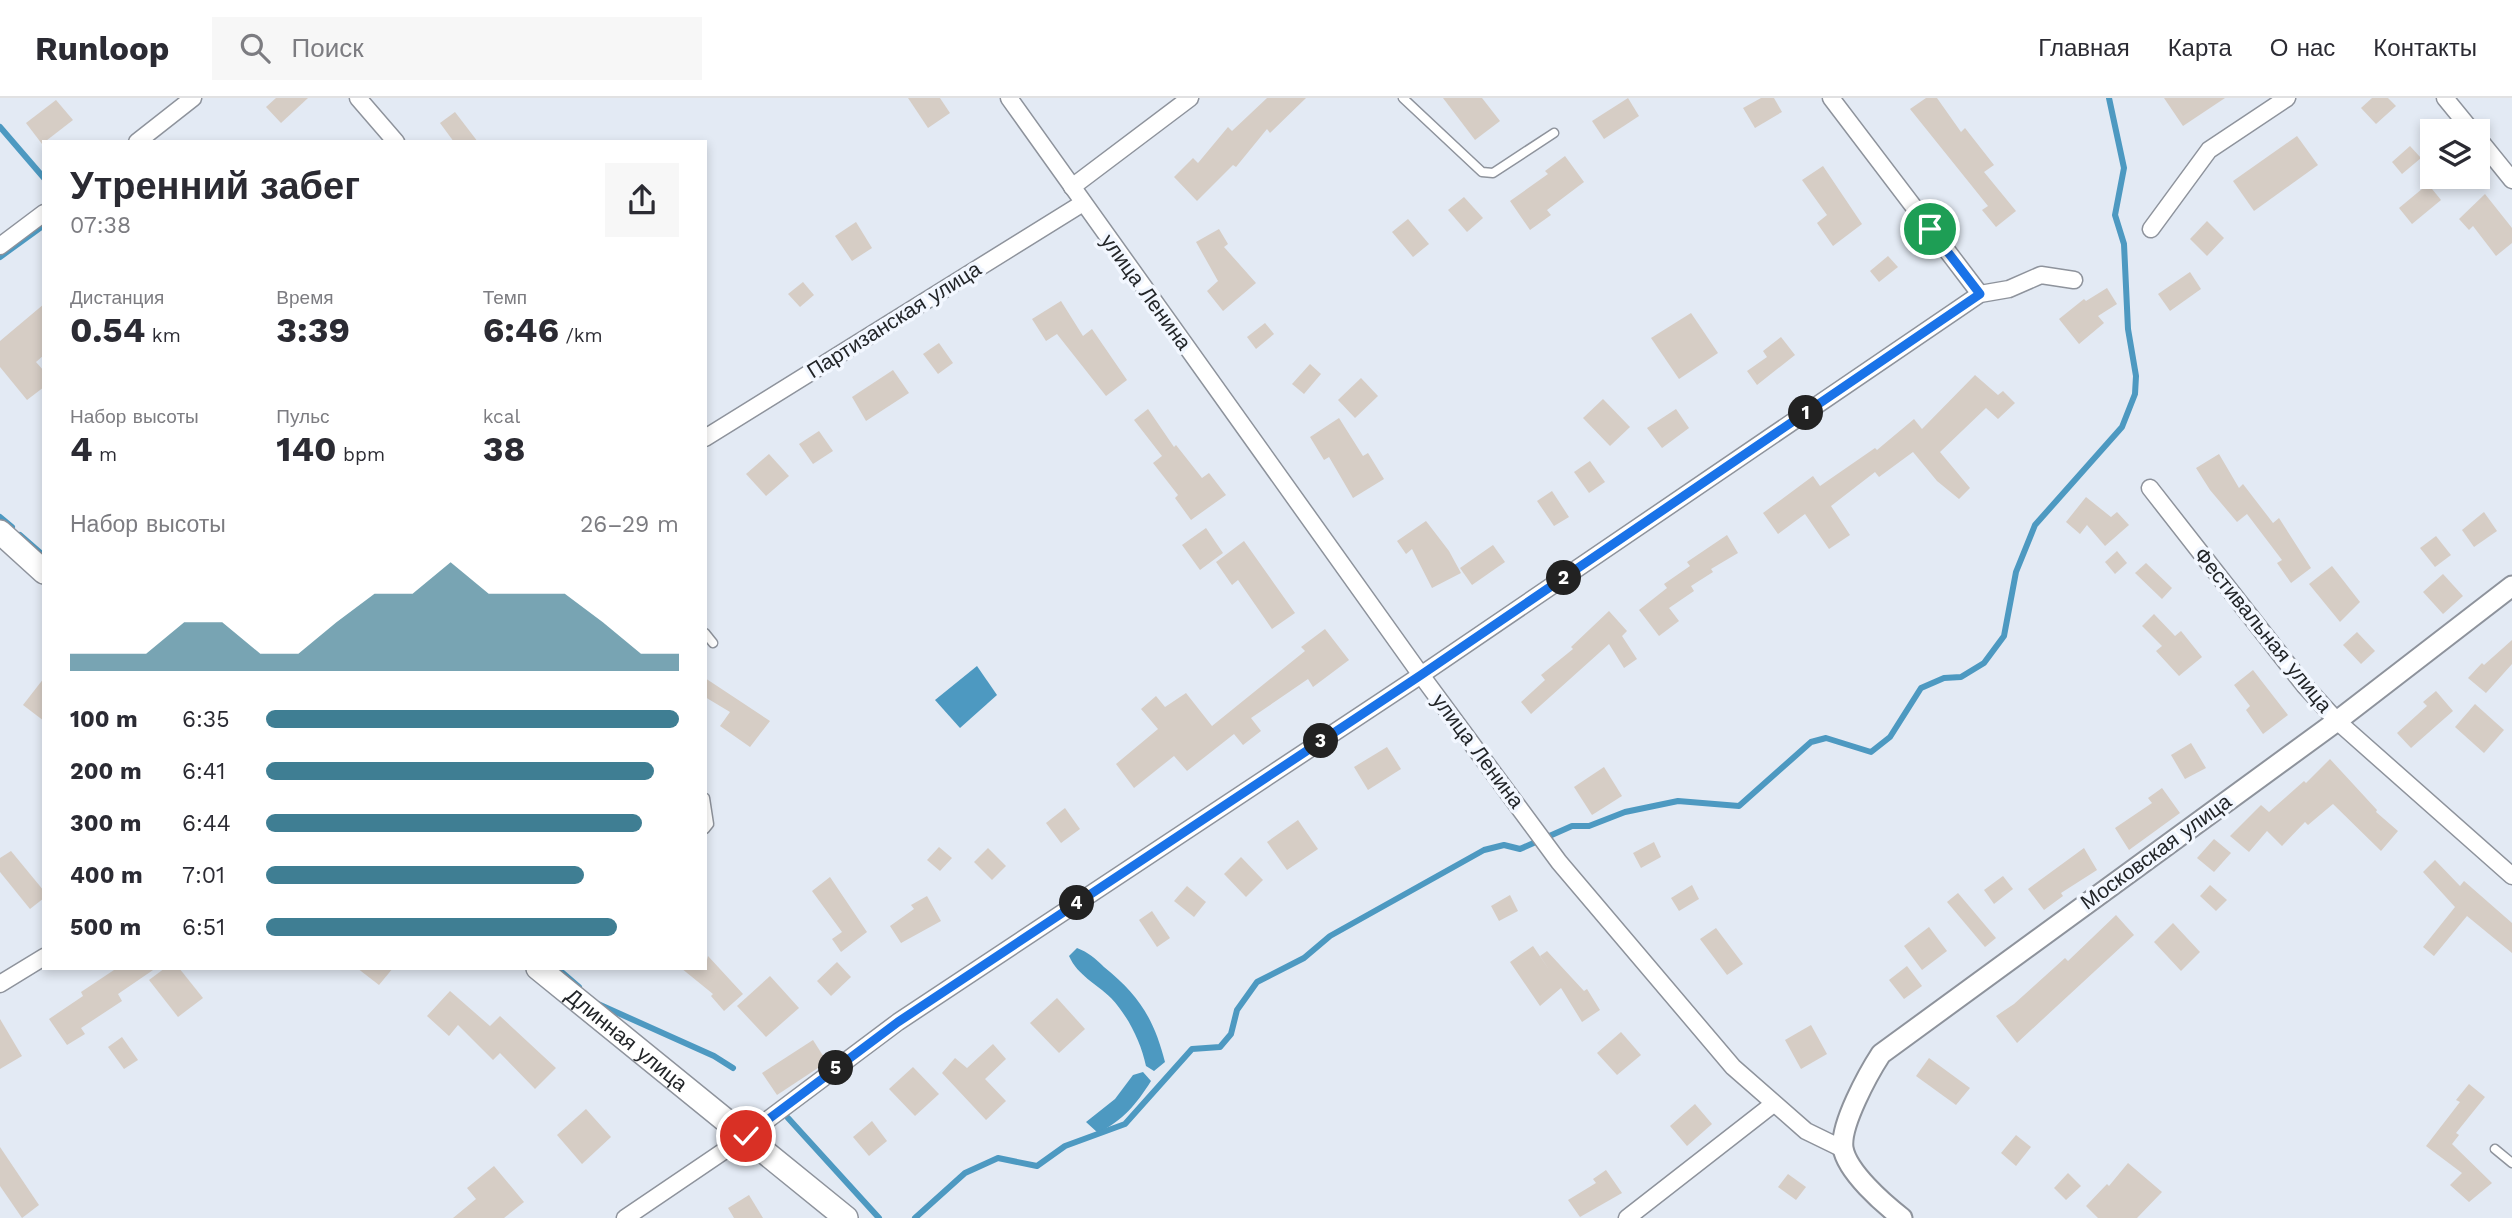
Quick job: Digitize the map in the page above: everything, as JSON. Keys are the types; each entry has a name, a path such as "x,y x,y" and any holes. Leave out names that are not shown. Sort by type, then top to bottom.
{"main road":[{"path":"0,532 42,570"},
{"name":"Длинная улица","path":"540,970 846,1218"}],"street":[{"path":"140,140 193,98"},
{"path":"358,98 394,140"},
{"name":"улица Ленина","path":"1009,98 1421,675 1559,862 1733,1067 1772,1105 1806,1131 1843,1149"},
{"path":"1072,187 1190,98"},
{"path":"1831,98 1980,294"},
{"path":"2151,229 2209,150 2287,98"},
{"path":"2445,98 2462,119"},
{"path":"2490,153 2512,180"},
{"name":"Партизанская улица","path":"707,435 1083,202"},
{"path":"0,246 42,214"},
{"path":"625,1218 746,1136 898,1022 1421,675 1980,294 2009,289 2041,275 2074,280"},
{"name":"Фестивальная улица","path":"2150,488 2304,685 2337,721 2512,876"},
{"name":"Московская улица","path":"1843,1149 1849,1119 1866,1077 1881,1054 2337,721 2512,586"},
{"path":"0,984 42,958"},
{"path":"1627,1218 1772,1105"},
{"path":"1843,1149 1860,1179 1902,1218"}],"lane":[{"path":"1403,98 1482,172 1493,173 1554,133"},
{"path":"707,636 713,643"},
{"path":"2495,1149 2512,1163"}],"water":[{"path":"977,666 997,695 960,728 935,700"},
{"path":"1077,948 1092,956 1116,977 1144,1009 1156,1033 1165,1062 1154,1071 1146,1066 1133,1030 1117,1005 1073,963 1069,956"},
{"path":"1143,1072 1151,1081 1122,1117 1098,1133 1086,1122 1115,1099 1133,1075"}],"building":[{"path":"276,98 308,98 281,123 266,107"},
{"path":"908,98 940,98 950,113 928,128"},
{"path":"1267,98 1306,98 1270,133 1267,129 1236,167 1233,165 1197,201 1174,177 1193,158 1198,163 1228,127 1232,131"},
{"path":"1443,98 1482,98 1500,121 1475,140"},
{"path":"1628,98 1639,116 1604,139 1592,121"},
{"path":"1761,98 1774,98 1782,112 1755,128 1743,108"},
{"path":"1926,98 1937,98 1961,132 1965,128 1994,165 1984,172 2016,211 1996,227 1982,210 1988,206 1910,109"},
{"path":"2164,98 2225,98 2183,126"},
{"path":"2372,98 2388,98 2396,106 2376,124 2361,108"},
{"path":"56,100 73,120 47,140 42,140 42,144 26,123"},
{"path":"455,112 476,140 453,140 440,123"},
{"path":"2297,136 2318,165 2254,211 2233,181"},
{"path":"2410,146 2420,157 2402,174 2392,162"},
{"path":"1565,156 1584,182 1547,210 1551,215 1530,230 1510,201 1548,174 1545,171"},
{"path":"1823,166 1862,224 1833,246 1817,223 1827,215 1802,180"},
{"path":"2422,189 2432,189 2441,200 2412,224 2399,208"},
{"path":"2485,194 2512,228 2512,243 2496,256 2473,226 2469,230 2459,219"},
{"path":"1464,197 1483,218 1467,232 1448,210"},
{"path":"1408,219 1429,244 1413,257 1392,232"},
{"path":"2207,221 2224,238 2207,256 2190,239"},
{"path":"856,222 872,248 852,261 835,236"},
{"path":"1219,229 1228,244 1224,247 1256,283 1223,311 1207,291 1218,281 1196,242"},
{"path":"1888,256 1898,267 1879,282 1870,271"},
{"path":"2190,272 2201,289 2170,311 2158,294"},
{"path":"803,282 814,295 800,307 788,294"},
{"path":"2107,288 2117,304 2098,316 2104,323 2079,344 2059,319 2084,299 2086,301"},
{"path":"1061,301 1083,336 1092,329 1127,380 1106,396 1057,334 1046,341 1032,319"},
{"path":"42,306 42,357 36,362 42,369 42,389 27,400 0,367 0,341"},
{"path":"1691,313 1718,353 1679,379 1651,338"},
{"path":"1265,323 1274,334 1256,349 1247,337"},
{"path":"1781,337 1795,355 1757,385 1747,371 1767,357 1763,351"},
{"path":"939,343 953,363 938,374 923,354"},
{"path":"1310,364 1321,374 1304,394 1292,384"},
{"path":"893,370 909,393 866,421 852,397"},
{"path":"1975,375 1998,395 2003,391 2015,403 1998,419 1986,408 1940,452 1970,488 1959,499 1937,481 1913,452 1879,477 1875,472 1831,506 1850,535 1829,549 1805,514 1778,534 1763,513 1813,476 1820,486 1875,448 1877,450 1914,419 1922,429"},
{"path":"1361,378 1378,396 1355,418 1338,400"},
{"path":"1603,399 1630,427 1610,446 1583,418"},
{"path":"1148,409 1174,447 1176,445 1202,478 1209,473 1226,495 1191,520 1175,498 1178,495 1153,463 1162,456 1134,420"},
{"path":"1676,409 1689,428 1662,448 1647,428"},
{"path":"1339,418 1363,456 1368,453 1384,479 1353,498 1329,457 1324,460 1310,437"},
{"path":"819,431 833,451 813,464 799,444"},
{"path":"769,454 789,476 766,496 746,474"},
{"path":"2219,454 2239,488 2243,484 2273,523 2279,518 2311,568 2291,583 2277,563 2282,560 2247,514 2237,522 2210,490 2196,468"},
{"path":"1590,461 1605,482 1589,493 1574,472"},
{"path":"1552,491 1569,517 1554,526 1537,501"},
{"path":"2086,497 2111,517 2117,512 2129,525 2105,546 2087,525 2080,534 2066,522"},
{"path":"2484,512 2497,531 2474,547 2462,530"},
{"path":"1426,521 1449,551 1461,573 1432,588 1412,549 1406,554 1397,541"},
{"path":"1206,528 1223,553 1200,570 1182,545"},
{"path":"1727,535 1738,553 1711,569 1713,572 1691,586 1694,591 1669,608 1679,621 1659,636 1639,610 1667,588 1664,584 1690,566 1687,562"},
{"path":"2436,536 2451,555 2435,567 2420,548"},
{"path":"1244,541 1295,613 1272,629 1238,580 1232,585 1216,562"},
{"path":"1493,545 1505,562 1472,585 1460,568"},
{"path":"2117,551 2127,563 2115,574 2105,562"},
{"path":"2146,563 2172,588 2162,599 2135,573"},
{"path":"2332,566 2360,602 2340,622 2309,584"},
{"path":"2443,574 2463,596 2443,614 2423,592"},
{"path":"1609,611 1627,631 1622,636 1637,659 1624,668 1609,644 1531,714 1521,702 1545,680 1541,675 1573,649 1571,647"},
{"path":"2154,614 2175,636 2181,631 2202,657 2179,676 2156,651 2162,646 2142,626"},
{"path":"1325,629 1349,660 1313,687 1308,679 1251,718 1261,731 1243,745 1234,734 1187,771 1174,756 1134,788 1116,764 1158,729 1141,709 1156,696 1165,707 1186,693 1212,726 1305,651 1301,647"},
{"path":"2357,632 2375,651 2361,664 2343,645"},
{"path":"2512,640 2512,664 2486,693 2468,678 2482,663 2484,665"},
{"path":"2253,670 2288,715 2263,734 2246,710 2250,706 2234,685"},
{"path":"707,679 770,721 750,747 720,726 730,712 707,698"},
{"path":"42,681 42,719 23,705"},
{"path":"2436,691 2453,711 2411,748 2397,733 2427,706 2423,702"},
{"path":"2475,704 2504,730 2484,753 2455,727"},
{"path":"2191,743 2206,768 2185,779 2171,755"},
{"path":"1387,747 1401,769 1368,790 1354,767"},
{"path":"2330,759 2376,812 2398,831 2381,851 2333,804 2308,825 2305,822 2282,846 2267,831 2249,852 2230,836 2261,805 2269,812 2304,781 2306,783"},
{"path":"1604,767 1622,796 1592,815 1574,787"},
{"path":"2162,788 2180,813 2129,850 2115,828 2152,803 2148,798"},
{"path":"1065,808 1080,829 1061,843 1046,823"},
{"path":"1298,820 1318,849 1287,870 1267,842"},
{"path":"2214,839 2231,853 2214,872 2197,858"},
{"path":"1654,842 1661,857 1641,868 1633,853"},
{"path":"939,847 952,858 940,871 927,860"},
{"path":"988,848 1006,866 992,880 974,862"},
{"path":"2084,848 2097,870 2061,893 2063,896 2044,910 2028,889"},
{"path":"11,851 42,889 42,900 30,909 0,872 0,858"},
{"path":"1241,857 1263,880 1246,897 1224,874"},
{"path":"2435,860 2460,886 2464,881 2512,923 2512,953 2467,916 2434,956 2423,947 2455,907 2423,872"},
{"path":"2003,876 2013,889 1994,904 1984,890"},
{"path":"830,877 867,932 841,952 832,939 842,932 812,891"},
{"path":"1692,885 1699,899 1679,911 1671,898"},
{"path":"2210,885 2227,900 2216,911 2200,896"},
{"path":"1187,886 1206,902 1194,917 1174,901"},
{"path":"1958,893 1996,938 1985,947 1947,902"},
{"path":"1510,895 1518,911 1499,921 1491,906"},
{"path":"927,896 941,921 901,943 890,926 914,909 911,905"},
{"path":"1152,911 1170,938 1157,947 1139,920"},
{"path":"2116,915 2134,935 2017,1043 1996,1016 2014,1004 2065,958 2068,961"},
{"path":"2173,923 2200,952 2181,971 2154,942"},
{"path":"1929,927 1947,951 1922,970 1904,946"},
{"path":"1716,928 1743,964 1727,975 1700,939"},
{"path":"1533,946 1550,971 1540,956 1547,951 1584,991 1587,989 1600,1010 1582,1022 1561,988 1540,1006 1510,962"},
{"path":"708,956 743,994 724,1011 711,996 713,994 683,970 707,970"},
{"path":"837,962 851,977 831,996 817,981"},
{"path":"1907,966 1922,986 1904,999 1889,980"},
{"path":"114,970 153,970 118,994 122,1001 81,1028 85,1034 67,1045 49,1019 83,996 81,992"},
{"path":"162,970 181,970 203,998 178,1017 149,980"},
{"path":"360,970 391,970 379,985"},
{"path":"770,976 799,1008 766,1037 737,1006"},
{"path":"450,991 490,1026 500,1016 556,1068 535,1089 500,1053 493,1060 458,1025 449,1036 427,1016"},
{"path":"1057,998 1085,1029 1059,1053 1030,1023"},
{"path":"0,1019 22,1056 0,1069"},
{"path":"1811,1025 1827,1054 1801,1069 1785,1040"},
{"path":"1621,1032 1641,1055 1617,1075 1597,1053"},
{"path":"122,1037 138,1060 124,1069 108,1047"},
{"path":"813,1040 827,1062 777,1095 762,1073"},
{"path":"993,1044 1006,1059 985,1079 1006,1101 986,1120 942,1073 955,1058 967,1068"},
{"path":"1929,1058 1970,1088 1956,1105 1916,1076"},
{"path":"913,1067 939,1094 915,1116 889,1089"},
{"path":"2469,1084 2485,1097 2456,1133 2459,1135 2452,1144 2492,1183 2469,1202 2450,1185 2462,1173 2426,1146 2460,1102 2456,1100"},
{"path":"1695,1104 1712,1124 1687,1146 1670,1126"},
{"path":"586,1109 611,1137 582,1164 557,1135"},
{"path":"872,1121 887,1141 869,1156 853,1137"},
{"path":"2016,1135 2031,1147 2016,1166 2001,1153"},
{"path":"0,1147 39,1205 22,1218 0,1186"},
{"path":"2128,1163 2162,1192 2137,1218 2098,1218 2086,1206 2107,1184 2109,1186"},
{"path":"494,1166 524,1202 504,1218 453,1218 476,1199 467,1188"},
{"path":"1606,1170 1622,1193 1580,1217 1568,1200 1596,1183 1593,1179"},
{"path":"2068,1173 2081,1186 2066,1200 2054,1188"},
{"path":"1788,1174 1806,1187 1796,1200 1778,1187"},
{"path":"749,1195 763,1218 734,1218 728,1208"}],"waterway":[{"path":"915,1218 965,1173 998,1158 1037,1166 1065,1146 1125,1124 1192,1049 1220,1047 1231,1034 1237,1010 1257,982 1304,958 1330,936 1484,850 1504,845 1520,849 1572,826 1589,826 1625,812 1678,801 1739,806 1811,742 1826,738 1871,752 1890,737 1921,688 1944,678 1961,677 1984,663 2004,636 2016,572 2035,525 2122,427 2135,394 2136,376 2128,329 2124,244 2115,215 2124,168 2109,98"},
{"path":"0,127 42,176"},
{"path":"0,257 42,226"},
{"path":"0,517 12,527"},
{"path":"20,535 42,554"},
{"path":"559,970 579,987"},
{"path":"598,1004 714,1056 733,1068"},
{"path":"788,1118 879,1218"}],"route":[{"path":"746,1136 898,1022 1421,675 1980,294 1930,229"}]}
